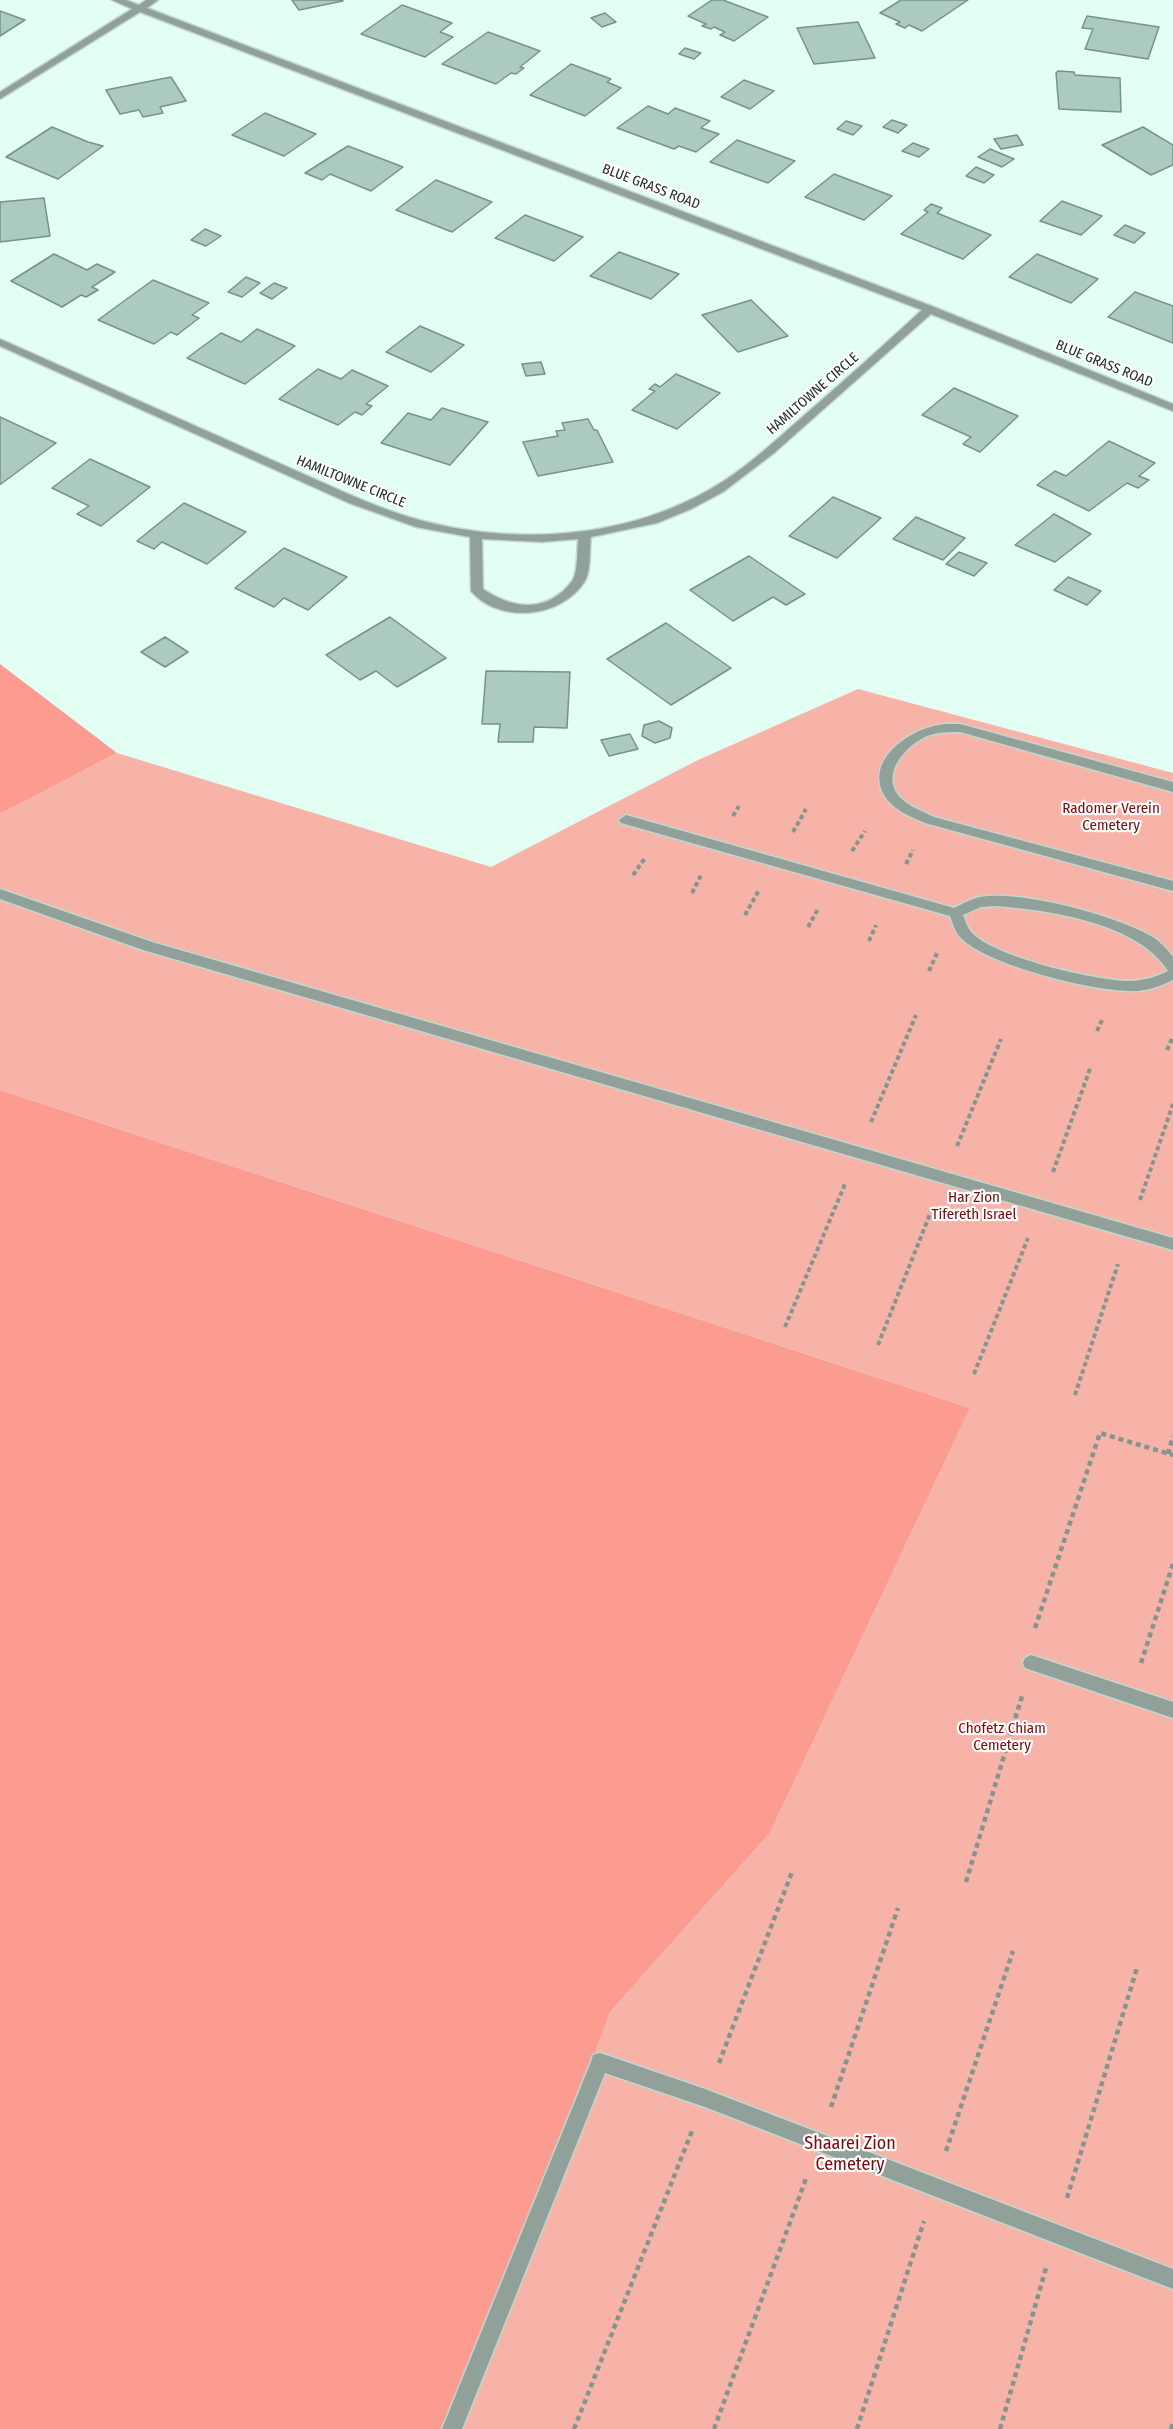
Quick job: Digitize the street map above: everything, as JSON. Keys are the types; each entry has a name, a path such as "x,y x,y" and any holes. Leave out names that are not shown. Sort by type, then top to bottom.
{"street":[{"name":"BLUE GRASS ROAD","path":"117,0 930,309 1173,408"},
{"path":"0,96 153,0"},
{"name":"HAMILTOWNE CIRCLE","path":"0,342 391,516 476,535 521,538 585,534 628,526 661,517 717,490 759,461 930,309"},
{"path":"476,535 477,591 492,602 515,609 546,609 563,599 579,581 585,534"},
{"path":"1173,786 960,728 932,730 914,737 890,762 885,781 891,796 905,808 930,820 1173,886"},
{"path":"626,820 955,913 980,902 1015,902 1069,914 1145,939 1166,956 1173,969"},
{"path":"0,894 148,946 1173,1244"},
{"path":"955,913 967,936 994,954 1047,969 1129,986 1157,983 1173,974"},
{"path":"1030,1663 1173,1710"},
{"path":"452,2429 600,2062 705,2098 1173,2279"}],"path":[{"path":"1167,1050 1173,1036"},
{"path":"1168,1454 1173,1436"},
{"path":"1131,1695 1173,1564"},
{"path":"574,2429 792,1872"},
{"path":"1171,2429 1173,2422"}],"green space":[{"path":"858,689 1173,773 1173,2429 434,2429 610,2012 770,1833 970,1408 0,1090 0,814 117,753 491,867 698,760"}],"shaded area":[{"path":"0,664 117,753 0,814"},
{"path":"0,1090 970,1408 770,1833 610,2012 449,2429 0,2429"}],"building":[{"path":"292,0 342,0 343,1 299,10"},
{"path":"712,0 723,0 768,17 734,41 720,35 725,32 714,27 711,29 702,26 706,24 688,16"},
{"path":"901,0 968,0 922,31 909,25 905,28 896,24 900,22 880,13"},
{"path":"402,5 452,23 440,32 453,37 425,57 361,34"},
{"path":"0,11 25,20 0,36"},
{"path":"605,13 616,22 602,27 591,18"},
{"path":"1087,16 1159,27 1148,59 1085,49 1093,29 1082,28"},
{"path":"858,22 875,58 814,64 797,28"},
{"path":"488,32 540,51 520,67 524,68 516,74 511,73 496,84 442,64"},
{"path":"685,48 701,53 694,59 679,54"},
{"path":"571,64 611,79 607,82 621,88 585,116 530,95"},
{"path":"1058,71 1074,72 1075,75 1120,78 1121,112 1059,109 1056,73"},
{"path":"171,77 186,101 160,107 163,113 143,117 139,110 120,114 106,90"},
{"path":"744,80 774,91 750,109 721,97"},
{"path":"648,106 668,114 675,108 710,121 701,128 719,134 696,152 679,146 674,149 617,128"},
{"path":"265,113 316,134 284,156 232,135"},
{"path":"892,120 907,125 898,133 883,127"},
{"path":"846,121 862,126 853,135 837,129"},
{"path":"52,127 103,146 58,179 6,157"},
{"path":"1143,127 1173,145 1173,165 1151,175 1102,145"},
{"path":"1017,135 1023,145 1001,149 994,139"},
{"path":"737,140 795,161 768,183 710,162"},
{"path":"913,143 929,149 919,157 902,151"},
{"path":"348,146 403,167 371,191 330,174 322,180 305,173"},
{"path":"990,149 1014,159 1002,167 978,157"},
{"path":"976,167 994,175 984,183 966,176"},
{"path":"834,174 892,196 864,220 805,197"},
{"path":"436,180 492,202 452,232 396,210"},
{"path":"44,198 50,236 0,242 0,202"},
{"path":"1062,201 1102,216 1081,235 1040,221"},
{"path":"931,204 942,208 937,213 991,235 963,259 901,234 928,212 924,210"},
{"path":"525,215 583,237 554,261 495,238"},
{"path":"1125,225 1145,233 1134,243 1114,235"},
{"path":"205,229 221,236 206,246 191,240"},
{"path":"619,252 679,274 651,299 590,276"},
{"path":"54,254 87,270 97,264 115,272 92,287 98,290 86,297 81,295 62,307 11,281"},
{"path":"1037,254 1098,279 1071,303 1009,277"},
{"path":"246,277 260,283 242,297 228,292"},
{"path":"153,280 209,303 192,315 199,318 177,335 171,332 154,344 98,320"},
{"path":"274,283 287,288 272,299 260,293"},
{"path":"1135,292 1173,306 1173,343 1108,317"},
{"path":"751,300 788,336 738,352 702,315"},
{"path":"420,326 464,345 431,372 386,352"},
{"path":"257,329 295,346 245,384 187,358 221,333 241,342"},
{"path":"541,362 545,374 526,376 522,364"},
{"path":"318,369 341,379 352,370 388,386 366,404 372,406 362,415 355,412 338,425 279,399"},
{"path":"676,374 720,393 677,429 632,410 655,391 649,389 655,384 660,387"},
{"path":"954,388 1018,416 980,452 963,444 971,437 922,415"},
{"path":"442,408 488,422 450,465 381,443 408,413 431,420"},
{"path":"0,417 56,443 1,484 0,484"},
{"path":"588,419 594,430 597,430 613,462 538,476 523,442 558,436 556,431 565,430 562,423"},
{"path":"1109,441 1155,463 1139,476 1149,480 1138,488 1127,483 1089,511 1037,485 1055,471 1066,476"},
{"path":"90,459 150,487 101,526 77,514 89,506 52,488"},
{"path":"833,497 881,518 837,558 789,536"},
{"path":"184,503 246,532 207,564 162,542 154,549 137,541"},
{"path":"1054,514 1091,534 1055,562 1015,545"},
{"path":"916,517 965,538 943,560 893,539"},
{"path":"284,548 347,577 308,610 284,598 274,607 235,588"},
{"path":"959,552 987,563 974,576 946,564"},
{"path":"749,556 805,594 786,605 773,597 733,621 690,590"},
{"path":"1068,577 1101,591 1087,605 1054,590"},
{"path":"390,617 446,658 397,687 376,671 360,680 326,655"},
{"path":"666,623 731,668 671,705 607,659"},
{"path":"165,637 188,652 165,667 141,652"},
{"path":"486,671 570,672 567,728 534,727 533,742 498,742 500,724 482,724"},
{"path":"659,721 672,728 670,738 655,743 642,736 644,725"},
{"path":"630,734 638,749 609,756 601,740"}],"park label":[{"name":"Radomer Verein Cemetery","path":"1111,818"},
{"name":"Har Zion Tifereth Israel","path":"974,1206"},
{"name":"Chofetz Chiam Cemetery","path":"1002,1738"},
{"name":"Shaarei Zion Cemetery","path":"850,2154"}]}
